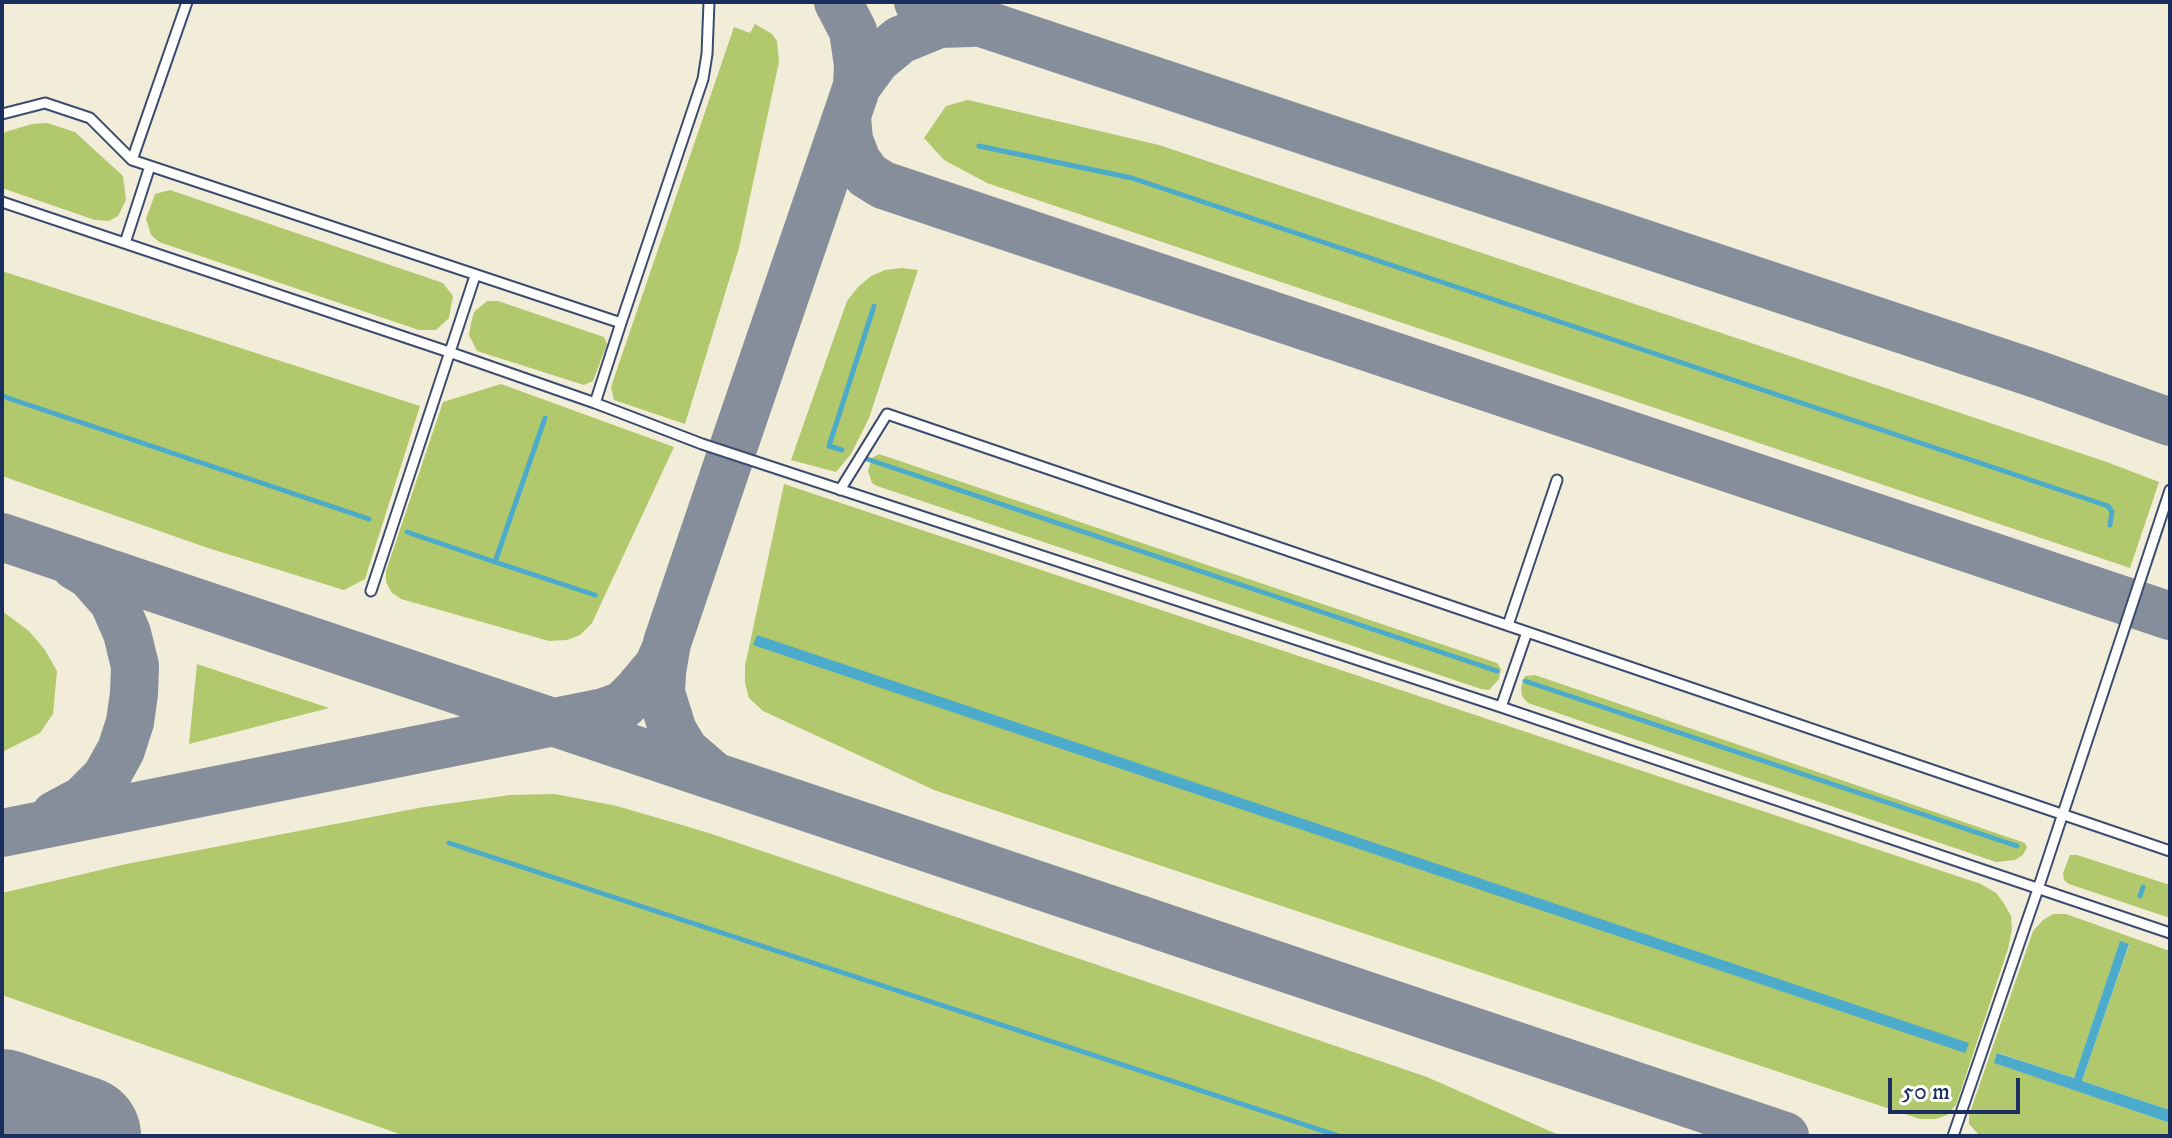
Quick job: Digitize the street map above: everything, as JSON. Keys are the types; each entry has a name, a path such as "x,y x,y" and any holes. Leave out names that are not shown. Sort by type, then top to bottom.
{"lane":[{"path":"132,160 187,2"},
{"path":"595,403 703,79 709,2"},
{"path":"2,114 45,103 90,118 132,160 621,323"},
{"path":"125,243 150,166"},
{"path":"2,202 449,352 702,444 1501,707 2170,933"},
{"path":"371,591 475,276"},
{"path":"840,490 887,414 2170,851"},
{"path":"1508,625 1557,480"},
{"path":"1953,1136 2170,490"},
{"path":"1501,707 1527,632"}],"green space":[{"path":"755,24 772,34 777,41 779,62 739,248 685,424 614,400 611,387 734,27 750,33"},
{"path":"968,100 1159,145 2159,482 2130,568 987,183 944,160 924,138 946,106"},
{"path":"47,123 75,132 123,176 126,200 118,216 109,221 95,220 2,188 2,133"},
{"path":"170,190 443,283 453,296 449,318 436,330 419,330 159,242 151,235 146,219 155,194"},
{"path":"902,268 918,270 869,418 851,454 836,472 791,460 847,301 871,276"},
{"path":"2,271 420,406 365,579 344,590 208,548 2,476"},
{"path":"487,301 498,301 604,337 607,344 593,381 584,385 477,351 469,335 471,323 474,312"},
{"path":"501,384 674,447 592,623 580,635 567,640 549,641 401,599 392,593 386,582 386,571 443,402"},
{"path":"879,454 1497,663 1501,669 1499,679 1489,690 1481,689 877,486 872,483 868,471 872,458"},
{"path":"784,484 1981,884 1996,893 2003,902 2011,916 2012,929 1956,1105 1947,1115 1920,1119 934,790 763,711 749,698 745,666"},
{"path":"2,611 29,631 57,671 53,714 40,733 2,752"},
{"path":"197,664 329,708 189,744"},
{"path":"1535,675 2025,843 2027,847 2023,855 2015,860 1996,862 1528,703 1522,696 1521,687 1525,676"},
{"path":"555,794 617,806 709,833 1427,1077 1561,1136 405,1136 2,995 2,893 126,864 424,807 510,795"},
{"path":"2070,855 2170,885 2170,918 2069,884 2064,880 2063,873"},
{"path":"2053,914 2066,914 2170,951 2170,1110 2082,1081 2129,945 2120,942 2074,1078 1998,1053 1995,1063 2170,1123 2170,1136 1980,1136 1969,1124 1969,1115 2033,931"}],"water":[{"path":"757,635 1969,1043 1965,1053 753,645"},
{"path":"2120,941 2129,944 2082,1081 2170,1110 2170,1123 1994,1063 1997,1053 2074,1078"}],"waterway":[{"path":"979,146 1132,178 2108,506 2112,512 2110,525"},
{"path":"842,450 829,446 874,306"},
{"path":"2,396 369,519"},
{"path":"545,418 495,562 595,595"},
{"path":"867,459 1497,671"},
{"path":"407,532 495,562"},
{"path":"1525,681 2017,846"},
{"path":"449,843 1339,1136"},
{"path":"2140,896 2143,887"}],"taxiway":[{"path":"838,2 853,31 858,65 857,86"},
{"path":"918,2 2039,375 2170,422"},
{"path":"714,776 685,751 673,731 661,693 662,672 667,643 731,454 857,86 876,60 900,40 939,24 971,23"},
{"path":"847,117 849,140 857,161 867,175 883,185 2170,616"},
{"path":"2,537 1785,1136"},
{"path":"55,815 83,800 106,777 121,750 130,722 134,694 135,666 127,633 113,601 90,575 75,566"},
{"path":"2,833 604,712 623,705 637,691 658,666 666,648"}],"runway":[{"path":"2,1109 81,1136"}]}
